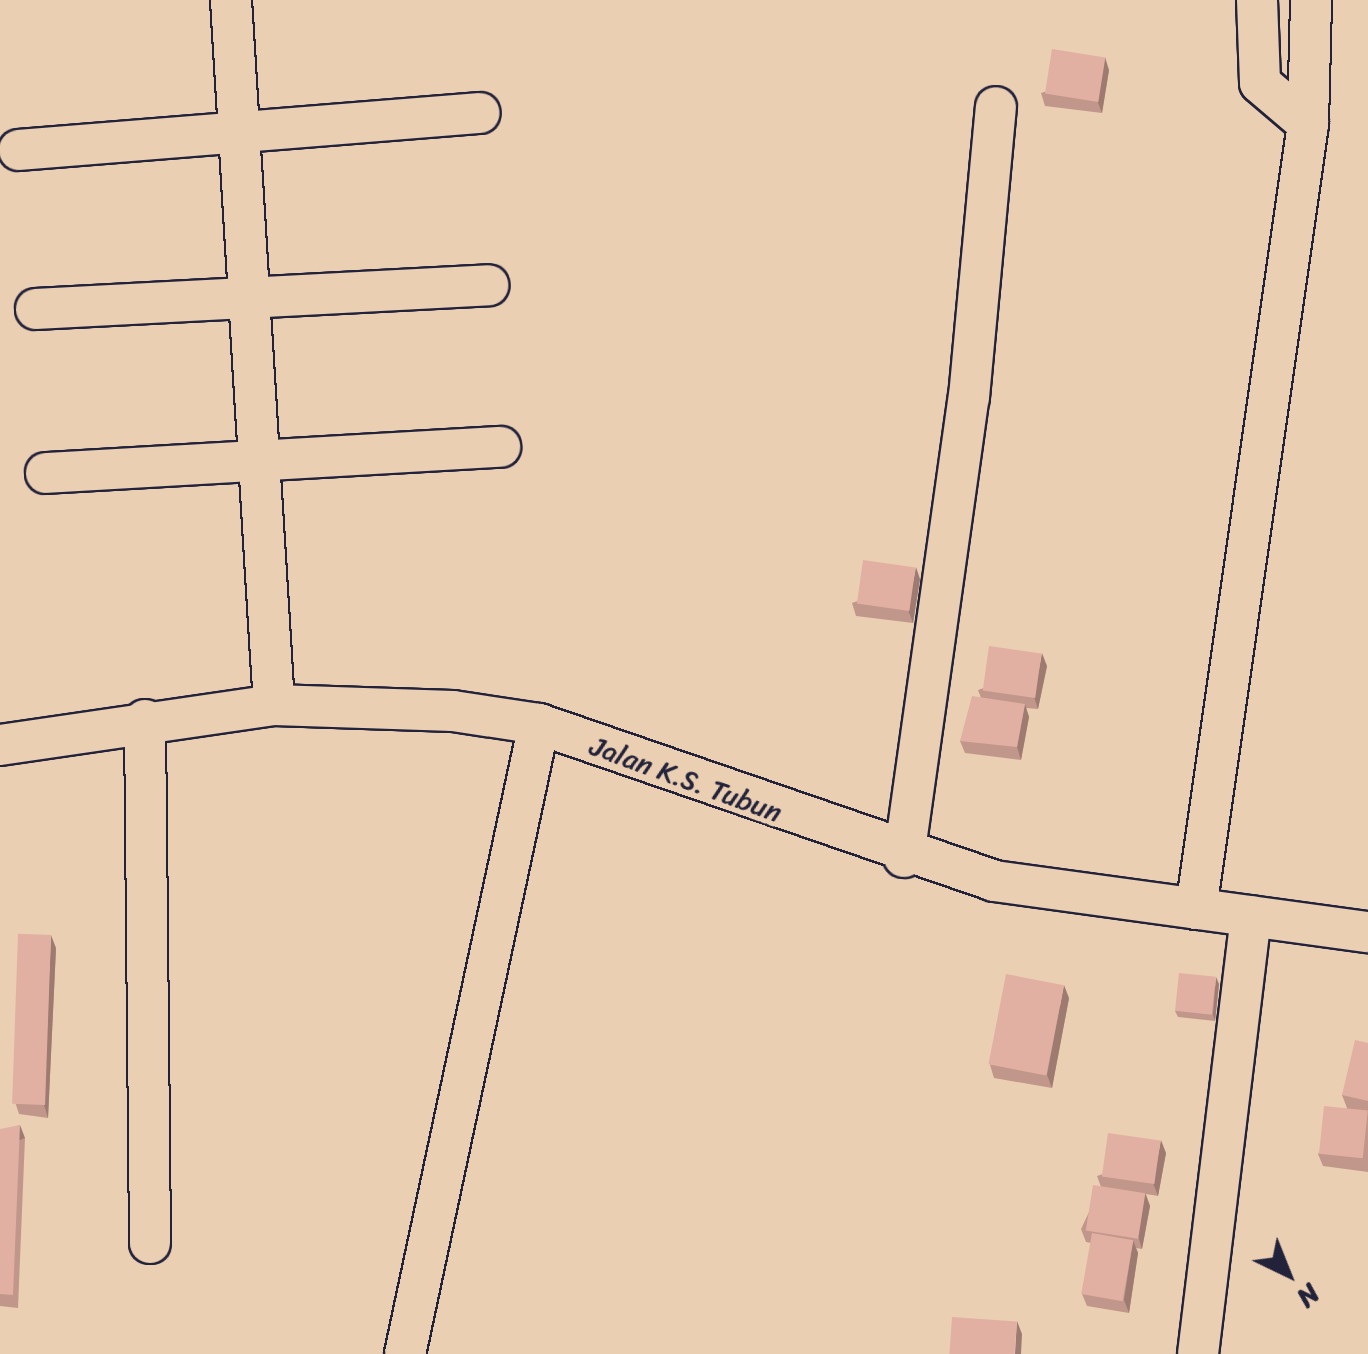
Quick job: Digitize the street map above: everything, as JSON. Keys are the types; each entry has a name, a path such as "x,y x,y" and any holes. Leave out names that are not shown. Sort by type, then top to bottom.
{"street":[{"path":"231,0 274,705"},
{"path":"1257,0 1260,83 1308,124"},
{"path":"1196,909 1308,124 1311,0"},
{"path":"904,857 969,397 996,107"},
{"path":"19,150 480,114"},
{"path":"36,309 249,295 488,286"},
{"path":"46,473 259,464 500,447"},
{"name":"Jalan K.S. Tubun","path":"0,745 145,720 274,705 452,711 539,724 904,857 994,881 1368,932"},
{"path":"145,720 150,1243"},
{"path":"404,1354 539,724"},
{"path":"1198,1354 1252,916"}],"building":[{"path":"1052,49 1105,57 1098,102 1045,93"},
{"path":"863,560 915,567 909,611 857,604"},
{"path":"989,646 1041,653 1035,698 983,691"},
{"path":"972,696 1025,704 1017,747 960,741"},
{"path":"18,934 51,935 45,1105 12,1104"},
{"path":"1179,973 1216,977 1212,1015 1175,1011"},
{"path":"1006,974 1064,985 1046,1076 988,1064"},
{"path":"1355,1040 1368,1043 1368,1101 1342,1095"},
{"path":"1324,1106 1368,1111 1363,1158 1319,1154"},
{"path":"20,1125 13,1295 0,1294 0,1129"},
{"path":"1108,1133 1160,1140 1154,1184 1102,1177"},
{"path":"1093,1185 1145,1193 1138,1239 1086,1230"},
{"path":"1092,1233 1133,1240 1123,1301 1081,1294"},
{"path":"952,1317 1017,1322 1015,1354 949,1354"}]}
